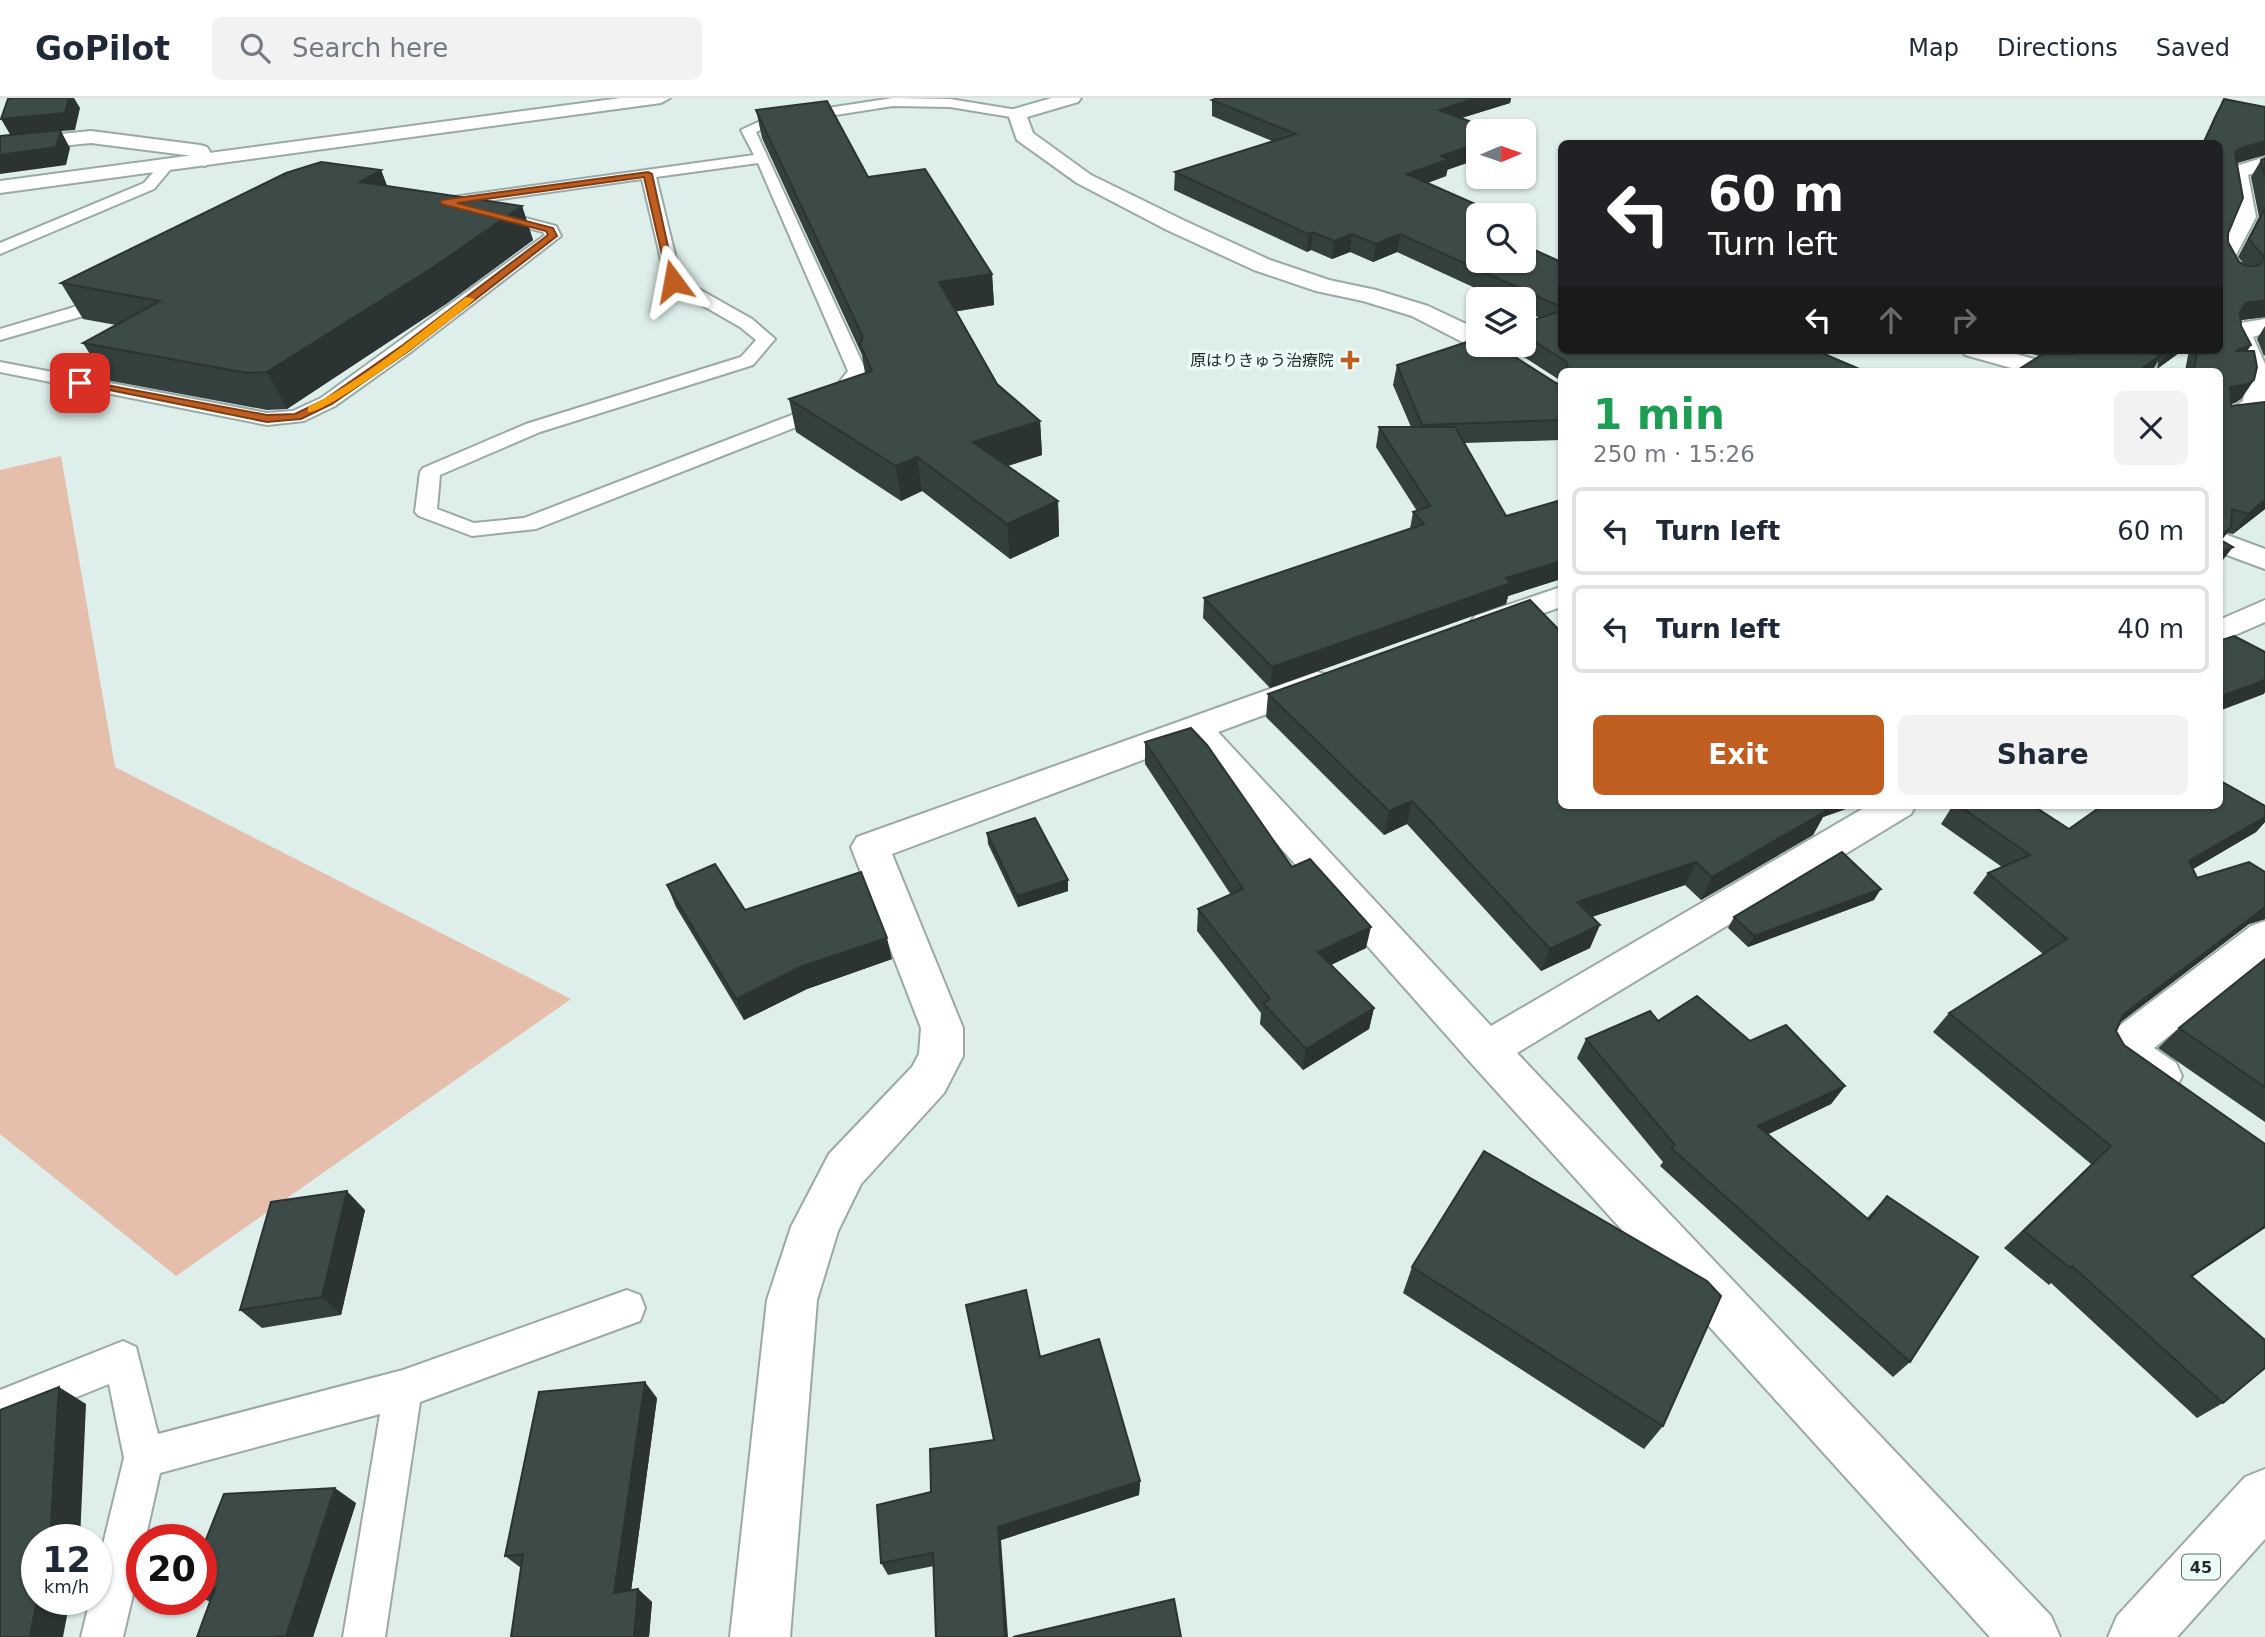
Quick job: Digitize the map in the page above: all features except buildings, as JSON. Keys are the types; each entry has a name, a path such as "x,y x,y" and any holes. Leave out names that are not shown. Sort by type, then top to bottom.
{"main road":[{"path":"0,187 661,98"},
{"path":"1072,98 1017,114 1024,136 1084,179 1262,265 1324,286 1368,295 1420,311 1466,333"},
{"path":"0,146 91,137 111,138 200,151 205,160"},
{"path":"2238,279 2224,258 2246,222 2248,211 2237,172 2265,163"},
{"path":"2223,416 2243,413 2255,405 2260,381 2241,337 2243,329 2265,326"},
{"path":"1988,354 2039,368"},
{"path":"2223,543 2265,560"},
{"path":"1456,634 1558,597"},
{"path":"2223,630 2265,610"},
{"path":"760,1637 792,1300 815,1227 845,1169 928,1080 941,1056 942,1028 870,847 1351,671"},
{"path":"1194,728 1486,1050 2030,1637"},
{"path":"1486,1050 1891,809"},
{"path":"2188,1096 2122,1049 2265,937"},
{"name":"45","path":"2138,1637 2265,1497"}],"lane":[{"path":"648,174 673,281 746,323 766,339 747,361 533,428 429,472 426,512 472,530 528,523 830,407 857,371 763,158 748,130 769,121 893,103 950,103 1017,114"},
{"path":"0,368 267,419 298,417 328,402 406,347 553,236 550,229 438,200 763,158"},
{"path":"0,249 149,186 167,165"},
{"path":"0,335 77,312 124,289"},
{"path":"144,1458 403,1389 627,1308"},
{"path":"0,1409 123,1360 144,1458 102,1637"},
{"path":"364,1637 403,1389"}],"shaded area":[{"path":"61,456 115,767 571,999 176,1276 0,1134 0,470"}],"slow traffic":[{"path":"312,410 328,402 470,299"}],"place":[{"name":"原はりきゅう治療院","path":"1350,360"}],"route":[{"path":"80,383 267,419 298,417 328,402 406,347 553,236 550,229 444,202 648,174 673,281"}]}
